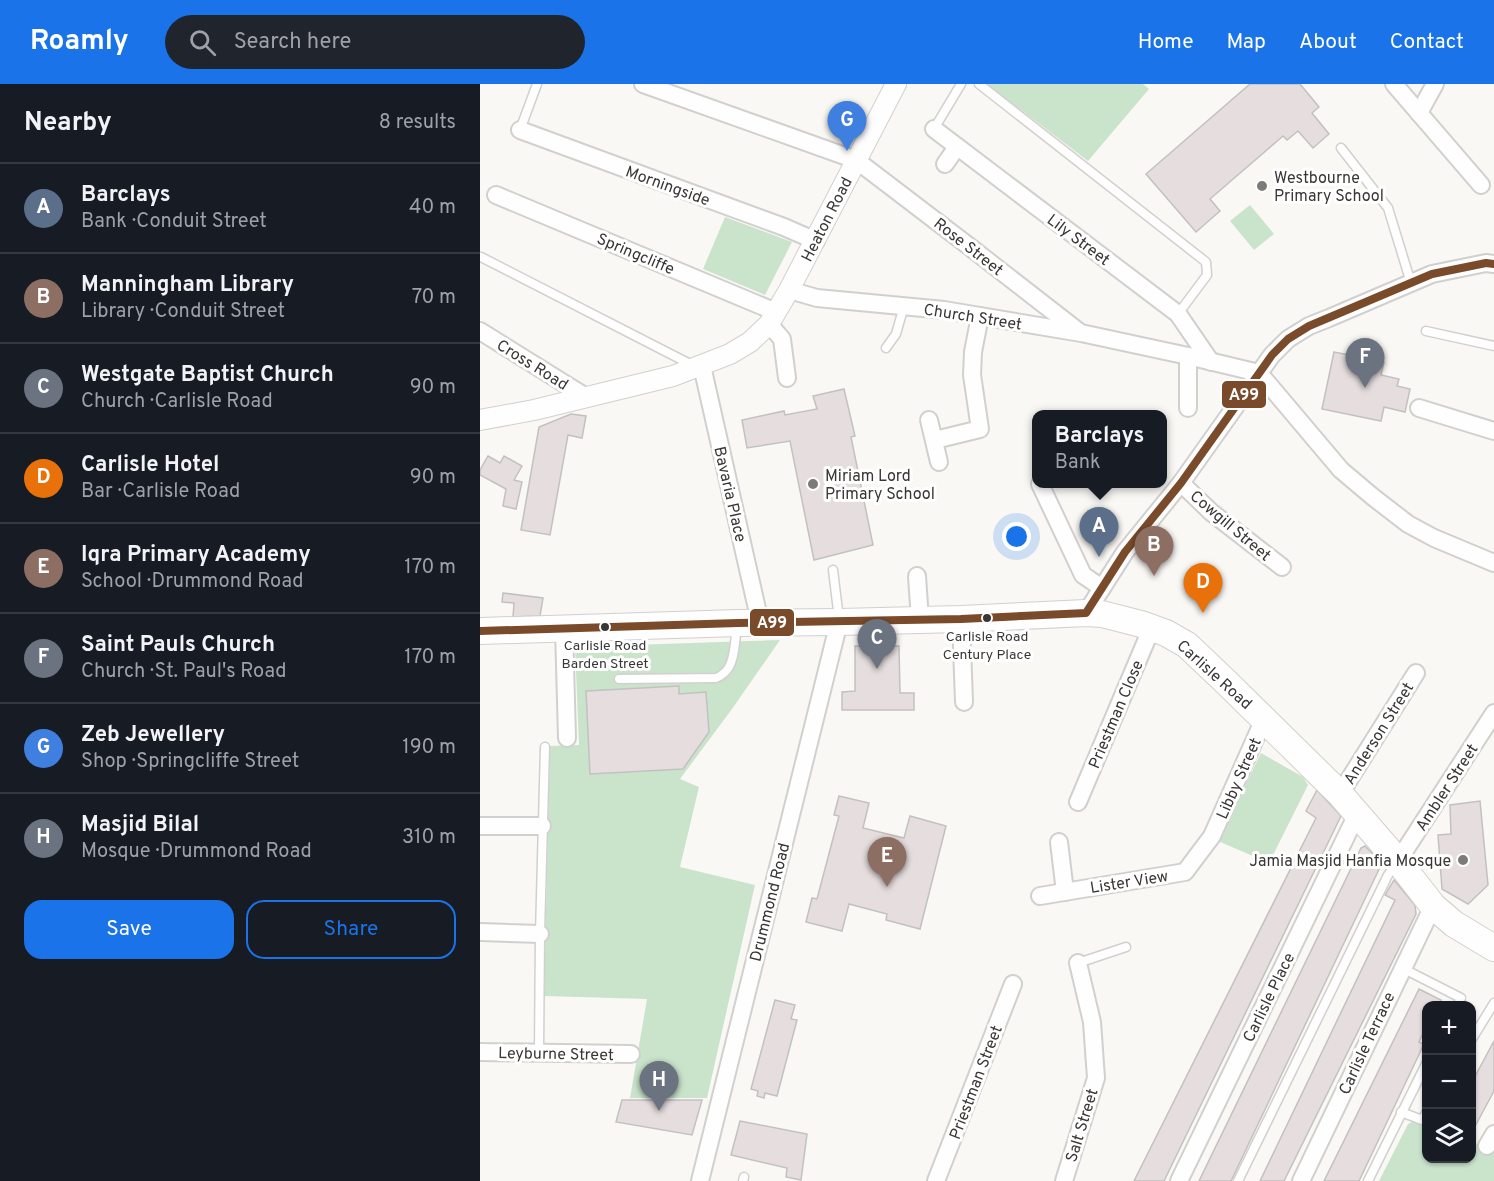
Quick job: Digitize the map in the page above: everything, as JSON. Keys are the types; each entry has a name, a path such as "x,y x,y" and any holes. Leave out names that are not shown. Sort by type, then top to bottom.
{"main road":[{"name":"Carlisle Road","path":"480,631 749,622 961,619 1086,613 1123,618 1152,627 1187,645 1340,794 1398,861 1432,906 1454,924 1494,948"}],"street":[{"name":"Rose Street","path":"644,84 856,160 1081,333"},
{"path":"1394,84 1481,185"},
{"path":"1419,113 1435,84"},
{"name":"Heaton Road","path":"789,290 816,241 891,86"},
{"name":"Lily Street","path":"934,129 1179,314 1211,362"},
{"name":"Morningside","path":"520,130 816,241"},
{"path":"945,164 957,147"},
{"name":"Springcliffe","path":"496,195 772,318"},
{"path":"1086,613 1125,552 1181,483 1272,355 1288,339 1309,326 1432,274 1492,258"},
{"path":"480,420 534,410 673,376 700,367 750,342 772,318 789,290"},
{"name":"Church Street","path":"789,290 817,298 944,310 1081,333 1259,373"},
{"path":"935,440 980,429 972,375 973,352 980,316"},
{"path":"772,318 782,339 787,378"},
{"name":"Cross Road","path":"480,331 586,396"},
{"path":"1188,356 1188,408"},
{"name":"Bavaria Place","path":"700,367 749,622"},
{"path":"1259,373 1341,470 1373,497 1408,524 1434,538 1494,563"},
{"path":"1419,408 1494,431"},
{"path":"929,420 939,462"},
{"name":"Cowgill Street","path":"1181,483 1211,512 1282,567"},
{"path":"1042,488 1083,575 1102,588"},
{"path":"917,576 920,620"},
{"path":"961,619 963,702"},
{"name":"Drummond Road","path":"700,1181 839,622"},
{"name":"Priestman Close","path":"1078,802 1152,627"},
{"path":"564,628 567,738"},
{"name":"Anderson Street","path":"1340,794 1416,673"},
{"name":"Ambler Street","path":"1398,861 1494,712"},
{"name":"Libby Street","path":"1212,836 1264,719"},
{"name":"Carlisle Place","path":"1179,1181 1357,814"},
{"path":"480,826 542,826"},
{"name":"Lister View","path":"1040,896 1185,872 1212,836"},
{"name":"Lister View","path":"1059,842 1065,892"},
{"name":"Carlisle Terrace","path":"1301,1181 1432,906"},
{"path":"480,932 540,934"},
{"name":"Salt Street","path":"1064,1181 1096,1078 1092,1022 1078,963"},
{"name":"Priestman Street","path":"936,1181 1013,984"},
{"name":"Leyburne Street","path":"480,1052 631,1054"}],"lane":[{"path":"520,130 537,84"},
{"path":"934,129 961,84"},
{"path":"979,84 1206,261 1207,275 1179,314"},
{"path":"1341,148 1388,208 1412,283"},
{"path":"481,257 700,367"},
{"path":"886,348 896,334 904,306"},
{"path":"1426,332 1494,345"},
{"path":"833,570 839,622"},
{"path":"619,679 716,678 726,673 749,622"},
{"path":"539,1052 544,747"},
{"path":"1238,1181 1388,875 1398,861"},
{"path":"1078,963 1126,947"},
{"path":"1402,968 1461,998 1459,1001"},
{"path":"1476,1033 1494,1003"},
{"path":"1368,1181 1422,1072"},
{"path":"1401,1112 1422,1120"}],"green space":[{"path":"987,84 1143,84 1149,89 1088,161"},
{"path":"1250,205 1274,234 1254,250 1230,221"},
{"path":"725,217 792,242 765,295 703,269"},
{"path":"780,640 680,779 699,787 680,867 755,885 707,1098 630,1098 647,999 544,996 550,746 579,745 575,647"},
{"path":"1261,753 1303,777 1308,785 1269,863 1218,841"},
{"path":"1414,1121 1422,1124 1422,1163 1476,1163 1476,1144 1494,1151 1494,1181 1379,1181 1408,1124"}],"building":[{"path":"1250,84 1300,84 1319,107 1312,113 1329,134 1313,148 1298,131 1287,140 1283,136 1210,199 1220,211 1196,232 1146,174"},
{"path":"1334,352 1384,362 1381,375 1399,379 1397,386 1410,389 1405,412 1384,407 1381,421 1322,409"},
{"path":"844,389 855,436 851,437 873,545 814,560 790,441 747,448 742,420 784,411 785,415 817,409 813,396"},
{"path":"571,414 586,416 582,438 568,435 550,535 521,530 539,427"},
{"path":"488,456 500,463 504,456 522,466 514,480 522,482 516,509 503,506 506,489 480,475 480,470"},
{"path":"503,593 543,598 540,616 513,617 514,603 502,602"},
{"path":"855,646 899,646 900,693 914,693 914,710 842,710 842,692 855,691"},
{"path":"679,686 679,694 706,692 709,732 683,769 590,774 586,691"},
{"path":"1317,790 1341,816 1164,1181 1134,1181 1316,818 1306,811"},
{"path":"839,796 869,803 863,828 904,838 910,816 946,826 920,929 886,920 887,914 849,904 842,931 806,922 812,898 817,899 839,816 834,815"},
{"name":"Jamia Masjid Hanfia Mosque","path":"1480,801 1488,885 1468,904 1442,889 1438,835 1451,834 1450,805"},
{"path":"1365,846 1382,863 1231,1181 1199,1181 1361,848"},
{"path":"1394,880 1415,905 1416,914 1284,1181 1260,1181 1395,900 1385,895"},
{"path":"1419,989 1441,1000 1422,1001 1422,1036 1419,1042 1422,1043 1422,1048 1359,1181 1324,1181"},
{"path":"775,1000 795,1005 791,1019 797,1020 777,1096 765,1093 764,1098 757,1096 758,1091 751,1089"},
{"path":"1494,1041 1494,1091 1476,1125 1476,1109 1476,1075"},
{"path":"622,1100 702,1100 692,1135 616,1122"},
{"path":"740,1121 807,1134 801,1180 786,1177 787,1168 731,1155"}],"transit line":[{"name":"A99","path":"480,631 961,619 1086,613 1125,552 1181,483 1272,355 1288,339 1309,326 1432,274 1486,263 1494,264"}],"place":[{"name":"Zeb Jewellery","path":"847,151"},
{"name":"Westbourne Primary School","path":"1262,186"},
{"name":"Saint Pauls Church","path":"1365,388"},
{"name":"Miriam Lord Primary School","path":"813,484"},
{"name":"Barclays","path":"1099,557"},
{"name":"Manningham Library","path":"1154,576"},
{"name":"Carlisle Hotel","path":"1203,613"},
{"name":"Carlisle Road Century Place","path":"987,618"},
{"name":"Carlisle Road Barden Street","path":"605,627"},
{"name":"Westgate Baptist Church","path":"877,669"},
{"name":"Jamia Masjid Hanfia Mosque","path":"1463,860"},
{"name":"Iqra Primary Academy","path":"887,887"},
{"name":"Masjid Bilal","path":"659,1111"}]}
